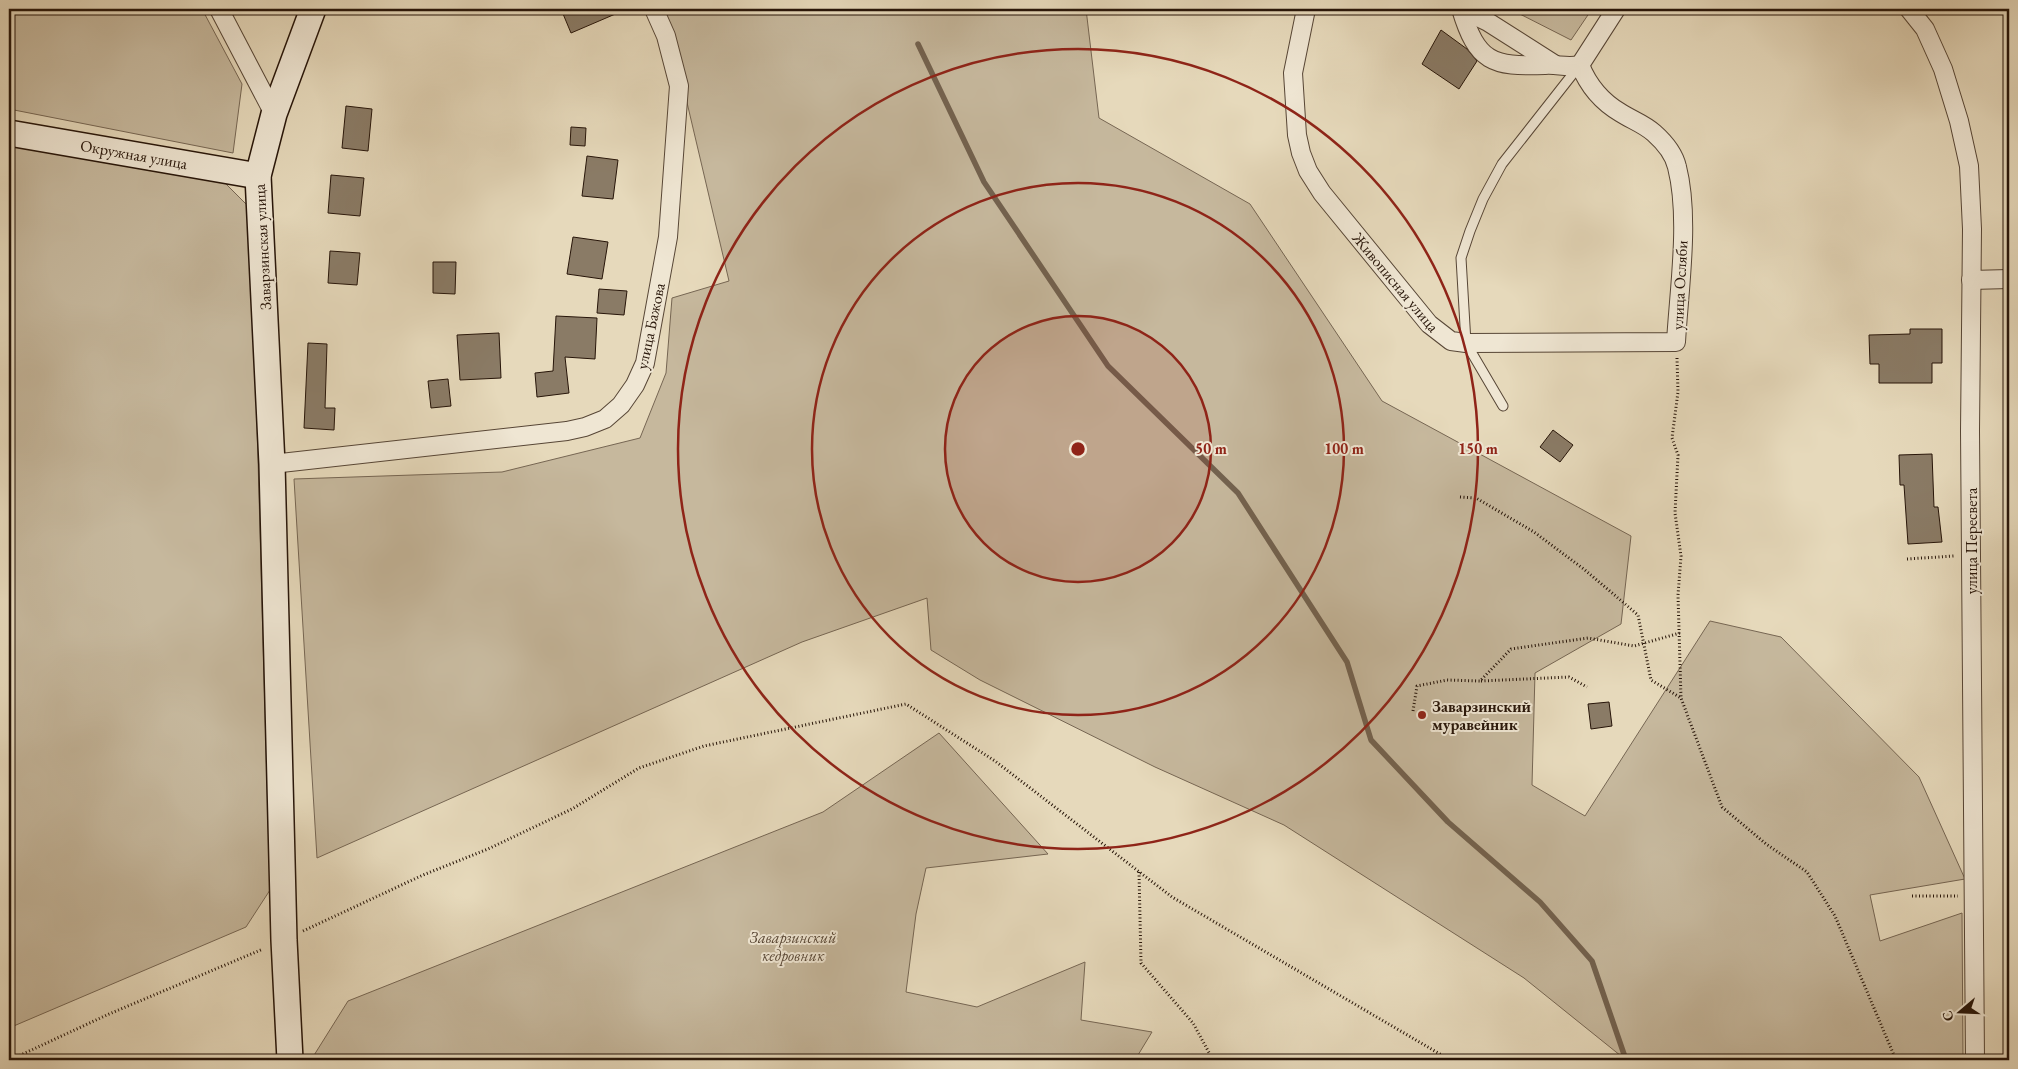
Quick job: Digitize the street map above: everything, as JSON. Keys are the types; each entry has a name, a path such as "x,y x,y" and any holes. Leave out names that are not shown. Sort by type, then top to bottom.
{"street":[{"path":"219,9 274,114"},
{"name":"Заварзинская улица","path":"290,1060 284,940 272,464 258,176 274,114 313,9"},
{"name":"улица Бажова","path":"272,464 567,431 585,427 605,418 621,405 635,385 646,363 668,237 679,86 666,36 654,9"},
{"name":"Живописная улица","path":"1306,9 1294,74 1297,135 1308,171 1322,193 1429,324 1451,341 1466,344 1676,342"},
{"path":"1461,9 1467,30 1473,41 1479,50 1492,60 1523,66 1554,64 1572,67 1580,65 1616,9"},
{"path":"1461,9 1488,22 1554,64"},
{"name":"улица Пересвета","path":"1909,9 1925,29 1943,69 1959,121 1969,166 1972,229 1971,555 1975,1060"},
{"name":"улица Осляби","path":"1580,65 1584,76 1605,102 1620,113 1644,124 1670,151 1677,166 1683,214 1676,342"},
{"name":"Окружная улица","path":"9,133 258,176"},
{"path":"1971,280 2009,279"}],"lane":[{"path":"1503,406 1466,344 1461,258 1483,200 1502,164 1580,65"}],"path":[{"name":"улица Осляби","path":"1676,342 1678,392 1672,438 1678,455 1675,513 1681,556 1678,594 1681,698 1722,807 1766,844 1807,872 1835,916 1896,1060"},
{"path":"1460,497 1476,498 1534,532 1585,570 1638,615 1651,680 1681,698"},
{"path":"1907,559 1971,555"},
{"path":"1480,681 1511,650 1588,638 1634,646 1680,633"},
{"path":"1413,712 1417,686 1447,680 1480,681 1569,677 1587,687"},
{"path":"10,1060 109,1014 284,940 423,875 488,850 572,810 639,768 704,746 906,704 995,761 1172,896 1450,1060"},
{"path":"1139,871 1141,963 1193,1023 1213,1060"},
{"path":"1912,896 1974,896"}],"green space":[{"path":"9,9 202,9 242,84 233,153 9,109"},
{"path":"665,9 1086,9 1099,118 1250,204 1382,401 1631,536 1621,624 1535,673 1532,785 1585,816 1710,621 1781,637 1919,777 1965,879 1870,895 1880,941 1962,913 1963,1060 1626,1060 1524,978 1284,825 1155,767 980,680 931,650 927,598 802,642 317,858 294,479 502,472 640,438 666,373 672,298 729,281"},
{"path":"1510,9 1592,9 1571,40"},
{"path":"9,144 225,183 251,209 270,890 246,927 9,1028"},
{"name":"Заварзинский кедровник","path":"939,733 1048,854 926,868 916,914 906,992 977,1007 1085,962 1081,1020 1152,1032 1135,1060 311,1060 348,1001 823,812"}],"building":[{"path":"561,9 627,9 571,33"},
{"path":"1441,30 1467,49 1477,61 1459,89 1422,64"},
{"path":"346,106 372,109 368,151 342,148"},
{"path":"571,127 586,128 585,146 570,145"},
{"path":"587,156 618,160 613,199 582,196"},
{"path":"331,175 364,178 360,216 328,213"},
{"path":"573,237 608,242 602,279 567,274"},
{"path":"330,251 360,253 357,285 328,283"},
{"path":"433,262 456,262 455,294 433,293"},
{"path":"599,289 627,291 624,315 597,313"},
{"path":"556,316 597,318 595,359 565,357 569,393 537,397 535,373 553,371"},
{"path":"1910,329 1942,329 1942,363 1932,363 1932,383 1879,383 1879,364 1870,364 1869,335 1910,334"},
{"path":"499,333 501,378 460,380 457,335"},
{"path":"308,343 327,344 325,408 335,408 334,430 304,428"},
{"path":"448,379 451,406 431,408 428,381"},
{"path":"1553,430 1573,445 1560,462 1540,447"},
{"path":"1932,454 1934,507 1938,507 1942,542 1908,544 1904,485 1900,485 1899,455"},
{"path":"1609,702 1612,726 1591,729 1588,704"}],"waterway":[{"path":"918,44 984,182 1108,366 1238,493 1347,662 1371,740 1448,822 1540,902 1592,961 1626,1060"}],"place":[{"name":"Заварзинский муравейник","path":"1422,715"}]}
